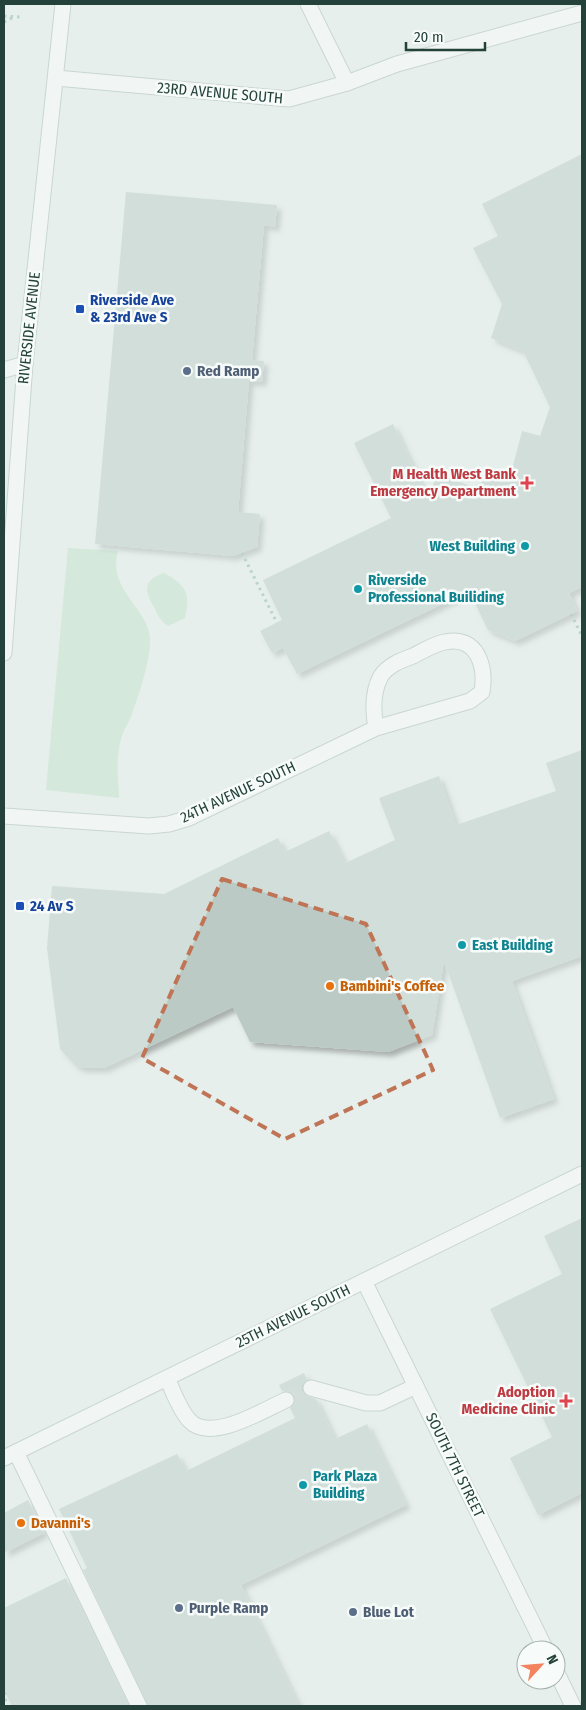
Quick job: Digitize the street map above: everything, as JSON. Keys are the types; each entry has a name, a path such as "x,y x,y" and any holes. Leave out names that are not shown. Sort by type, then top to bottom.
{"street":[{"name":"RIVERSIDE AVENUE","path":"4,653 25,364 63,4"},
{"path":"308,4 347,83"},
{"name":"23RD AVENUE SOUTH","path":"56,78 289,100 347,83 397,64 582,13"},
{"path":"4,370 25,364"},
{"name":"24TH AVENUE SOUTH","path":"4,816 149,826 169,824 189,818 376,728 470,701 482,692 485,676 480,659 474,650 460,641 444,642 393,665 381,676 373,707 376,728"},
{"name":"25TH AVENUE SOUTH","path":"10,1455 582,1174"},
{"name":"SOUTH 7TH STREET","path":"364,1281 541,1640"},
{"path":"167,1378 190,1421 205,1429 222,1428 286,1400"},
{"path":"311,1388 366,1403 380,1403 416,1386"},
{"path":"10,1455 139,1706"},
{"path":"565,1690 573,1706"}],"path":[{"path":"4,16 20,17"},
{"path":"4,22 14,17"},
{"path":"242,553 277,623"},
{"path":"571,614 582,636"},
{"path":"4,1694 6,1695 5,1706"}],"highlighted area":[{"path":"222,879 366,924 433,1070 285,1139 142,1058"}],"green space":[{"path":"68,548 118,551 116,565 118,577 148,627 150,647 144,677 134,708 120,741 118,765 119,798 46,790"},
{"path":"164,573 182,586 187,596 185,618 168,626 158,615 147,591 149,582"}],"building":[{"path":"582,154 582,587 569,593 577,611 515,641 488,630 469,591 297,674 283,648 272,653 260,631 282,620 263,580 391,518 354,443 393,424 428,498 438,473 472,487 513,466 522,431 540,436 550,407 523,351 491,338 502,304 473,248 498,236 482,204"},
{"name":"Red Ramp","path":"126,192 277,205 275,227 264,225 252,360 264,361 262,382 249,381 238,512 260,514 257,547 233,556 95,544"},
{"path":"582,750 582,956 512,981 554,1099 500,1118 444,961 432,1035 388,1052 250,1042 233,1007 104,1068 82,1068 75,1065 60,1049 47,948 52,886 164,894 278,838 285,852 329,831 345,863 395,840 379,798 439,776 456,825 556,791 546,763"},
{"path":"582,1218 582,1493 538,1515 510,1458 552,1437 490,1309 562,1274 544,1236"},
{"path":"304,1373 307,1380 302,1385 302,1391 305,1395 316,1399 335,1439 367,1424 406,1505 241,1585 299,1706 148,1706 83,1570 87,1568 59,1509 177,1454 186,1471 295,1418 290,1408 295,1401 294,1396 287,1391 282,1391 279,1385"},
{"name":"Davanni's","path":"28,1500 44,1533 4,1553 4,1513"},
{"path":"66,1578 129,1706 12,1706 4,1690 4,1608"}],"tunnel":[{"path":"286,1400 311,1388"}],"place":[{"name":"Riverside Ave & 23rd Ave S","path":"80,309"},
{"name":"Red Ramp","path":"187,371"},
{"name":"M Health West Bank Emergency Department","path":"527,483"},
{"name":"West Building","path":"525,546"},
{"name":"Riverside Professional Builiding","path":"358,589"},
{"name":"24 Av S","path":"20,906"},
{"name":"East Building","path":"462,945"},
{"name":"Bambini's Coffee","path":"330,986"},
{"name":"Adoption Medicine Clinic","path":"566,1401"},
{"name":"Park Plaza Building","path":"303,1485"},
{"name":"Davanni's","path":"21,1523"},
{"name":"Purple Ramp","path":"179,1608"},
{"name":"Blue Lot","path":"353,1612"}]}
